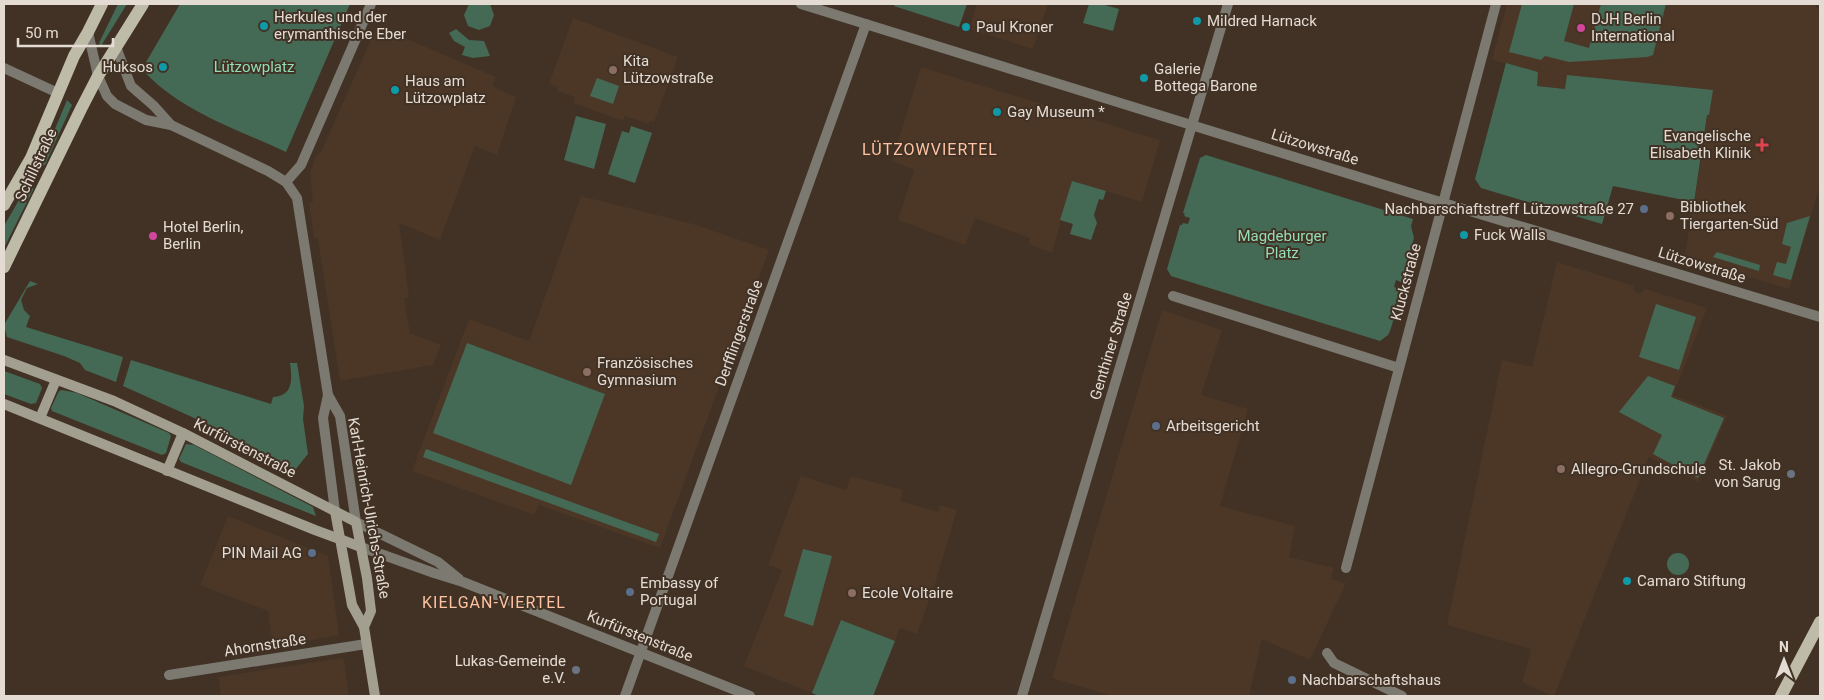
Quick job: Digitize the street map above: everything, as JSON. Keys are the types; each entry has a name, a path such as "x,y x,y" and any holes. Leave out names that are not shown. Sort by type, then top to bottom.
{"main road":[{"path":"58,93 74,56 102,4"},
{"path":"98,76 143,4"},
{"name":"Schillstraße","path":"4,268 98,76"},
{"name":"Schillstraße","path":"4,205 31,158 58,93"},
{"name":"Kurfürstenstraße","path":"4,360 114,401 183,432 356,522"},
{"path":"40,418 56,380"},
{"name":"Kurfürstenstraße","path":"4,404 361,547"},
{"path":"168,471 183,432"},
{"name":"Karl-Heinrich-Ulrichs-Straße","path":"336,511 352,605 364,627 375,696"},
{"name":"Karl-Heinrich-Ulrichs-Straße","path":"356,522 368,578 371,611 364,627"},
{"path":"1781,696 1820,622"}],"street":[{"path":"88,32 98,76 107,96 115,104 146,120 171,125 268,171 286,182 301,165 372,4"},
{"name":"Lützowstraße","path":"801,4 1820,317"},
{"name":"Genthiner Straße","path":"1022,696 1228,4"},
{"name":"Kluckstraße","path":"1346,568 1496,4"},
{"name":"Derfflingerstraße","path":"625,696 866,24"},
{"path":"116,47 131,86 154,106 171,125"},
{"path":"4,68 58,93"},
{"name":"Karl-Heinrich-Ulrichs-Straße","path":"286,182 297,198 328,395 340,416 356,522"},
{"path":"1173,296 1399,368"},
{"name":"Karl-Heinrich-Ulrichs-Straße","path":"328,395 323,418 336,511"},
{"name":"Kurfürstenstraße","path":"356,522 438,562 463,582"},
{"name":"Kurfürstenstraße","path":"361,547 434,574 463,582 750,696"},
{"name":"Ahornstraße","path":"169,675 366,644"},
{"path":"1327,653 1334,662 1402,696"}],"shaded area":[{"path":"977,4 1048,4 1033,49 969,29"},
{"name":"Evangelische Elisabeth Klinik","path":"1507,4 1813,4 1820,11 1820,185 1789,289 1684,258 1703,150 1707,115 1568,75 1566,89 1536,86 1538,72 1492,60"},
{"name":"Kita Lützowstraße","path":"573,18 678,57 654,122 650,121 648,124 625,116 623,121 573,103 575,97 557,91 558,87 549,84"},
{"path":"377,26 496,77 492,86 516,97 497,155 475,146 440,240 399,223 409,297 404,298 410,333 441,345 433,365 340,381 318,239 314,237 309,203 313,202 310,173 317,154 321,152"},
{"path":"921,67 1160,140 1142,202 1072,181 1052,253 1029,244 1030,238 975,218 965,245 898,220 914,170 892,161"},
{"name":"Französisches Gymnasium","path":"581,196 693,224 769,250 660,548 539,505 534,515 412,471 469,319 529,341"},
{"name":"Allegro-Grundschule","path":"1557,262 1634,286 1635,292 1640,294 1645,289 1707,308 1673,395 1727,416 1698,482 1649,457 1554,696 1552,696 1522,682 1531,649 1447,625 1502,360 1532,367"},
{"path":"1162,310 1222,330 1201,395 1248,409 1220,506 1295,526 1289,557 1334,568 1331,579 1346,583 1310,660 1262,639 1249,696 1112,696 1052,678"},
{"name":"Ecole Voltaire","path":"801,476 846,490 851,476 903,490 900,501 938,512 940,505 957,510 935,584 917,634 900,628 895,641 841,620 812,693 744,666 782,570 768,565"},
{"path":"228,516 328,556 339,635 273,647 268,611 200,585"},
{"path":"341,658 344,660 349,696 221,696 218,677"}],"green space":[{"path":"118,4 127,4 101,46 99,43"},
{"name":"Lützowplatz","path":"180,4 350,4 286,152 209,118 191,108 157,84 142,69"},
{"path":"469,4 490,4 494,15 490,26 479,30 468,26 464,15"},
{"path":"895,4 967,4 959,27 894,6"},
{"path":"1089,4 1101,4 1119,9 1113,31 1083,23"},
{"path":"1522,4 1574,4 1564,41 1589,48 1601,4 1666,4 1653,55 1569,62 1545,56 1541,60 1509,52"},
{"path":"456,29 469,40 484,41 490,56 473,58 462,55 465,47 454,41 449,33"},
{"path":"1506,63 1538,72 1537,86 1565,89 1567,75 1713,90 1709,115 1707,115 1694,202 1613,186 1602,224 1481,188 1475,179"},
{"path":"597,78 619,86 613,104 590,96"},
{"path":"67,100 72,105 45,165 42,166 41,163"},
{"path":"576,116 606,124 594,169 564,160"},
{"path":"631,126 652,133 635,183 608,174 622,131 629,133"},
{"name":"Magdeburger Platz","path":"1206,155 1413,219 1411,226 1414,238 1401,282 1396,280 1394,287 1403,290 1388,335 1380,341 1171,276 1167,269 1180,225 1183,223 1188,224 1190,218 1184,216 1185,214 1183,213 1200,158"},
{"path":"1072,181 1106,191 1103,200 1099,199 1094,215 1097,223 1091,240 1070,234 1073,224 1060,220"},
{"path":"27,186 33,186 33,190 4,248 4,226"},
{"path":"1810,216 1791,280 1773,275 1777,262 1786,264 1791,247 1782,244 1787,223"},
{"path":"1717,252 1760,265 1759,271 1713,257"},
{"path":"30,281 38,284 27,288 21,300 24,310 30,316 26,327 123,357 116,382 85,370 80,363 64,356 7,337 4,325"},
{"path":"1656,304 1696,317 1679,370 1639,357"},
{"path":"467,343 605,394 571,485 433,433"},
{"path":"131,360 271,404 273,397 280,396 288,390 291,380 290,363 297,363 304,406 303,419 308,454 295,470 192,417 123,386"},
{"path":"4,371 40,384 42,388 36,403 31,404 4,394"},
{"path":"1648,376 1675,386 1671,397 1724,418 1698,478 1653,454 1662,435 1619,412"},
{"path":"59,391 77,393 169,433 171,436 166,453 162,455 52,411 51,408"},
{"path":"186,444 194,445 313,507 316,516 181,462 179,459"},
{"path":"426,449 659,534 656,542 423,457"},
{"path":"803,549 832,556 813,626 784,616"},
{"path":"1678,553 1686,556 1689,564 1686,572 1678,575 1670,572 1667,564 1670,556"},
{"path":"841,620 895,641 873,696 819,696 812,693"}],"place":[{"name":"Mildred Harnack","path":"1197,21"},
{"name":"Herkules und der erymanthische Eber","path":"264,26"},
{"name":"Paul Kroner","path":"966,27"},
{"name":"DJH Berlin International","path":"1581,28"},
{"name":"Huksos","path":"163,67"},
{"name":"Kita Lützowstraße","path":"613,70"},
{"name":"Galerie Bottega Barone","path":"1144,78"},
{"name":"Haus am Lützowplatz","path":"395,90"},
{"name":"Gay Museum *","path":"997,112"},
{"name":"Evangelische Elisabeth Klinik","path":"1762,145"},
{"name":"Nachbarschaftstreff Lützowstraße 27","path":"1644,209"},
{"name":"Bibliothek Tiergarten-Süd","path":"1670,216"},
{"name":"Fuck Walls","path":"1464,235"},
{"name":"Hotel Berlin, Berlin","path":"153,236"},
{"name":"Französisches Gymnasium","path":"587,372"},
{"name":"Arbeitsgericht","path":"1156,426"},
{"name":"Allegro-Grundschule","path":"1561,469"},
{"name":"St. Jakob von Sarug","path":"1791,474"},
{"name":"PIN Mail AG","path":"312,553"},
{"name":"Camaro Stiftung","path":"1627,581"},
{"name":"Embassy of Portugal","path":"630,592"},
{"name":"Ecole Voltaire","path":"852,593"},
{"name":"Lukas-Gemeinde e.V.","path":"576,670"},
{"name":"Nachbarschaftshaus","path":"1292,680"}],"district":[{"name":"LÜTZOWVIERTEL","path":"930,149"},
{"name":"KIELGAN-VIERTEL","path":"494,602"}]}
